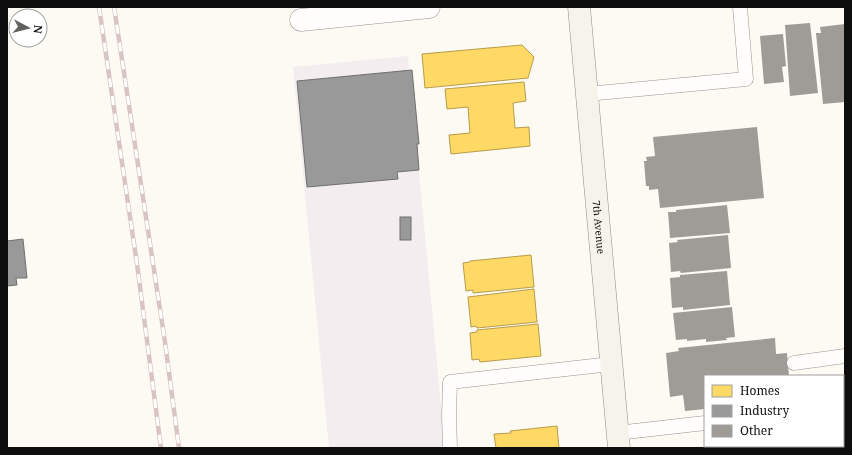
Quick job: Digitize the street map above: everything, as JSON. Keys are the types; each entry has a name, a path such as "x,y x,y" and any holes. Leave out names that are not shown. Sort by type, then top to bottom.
{"street":[{"path":"301,20 428,7"},
{"name":"7th Avenue","path":"579,7 618,441"}],"lane":[{"path":"587,94 746,79 740,7"},
{"path":"794,362 845,356"},
{"path":"450,448 450,382 611,364"},
{"path":"618,441 704,422"}],"shaded area":[{"path":"408,56 445,448 329,448 293,67"}],"building: Homes":[{"path":"522,45 534,57 528,78 425,88 422,54"},
{"path":"524,82 526,101 513,103 515,128 529,127 530,146 451,154 449,135 470,133 468,107 447,109 445,89"},
{"path":"531,255 534,287 473,293 473,290 466,291 463,263"},
{"path":"534,289 537,322 477,328 476,326 471,327 468,297"},
{"path":"538,324 541,356 480,362 479,359 472,360 470,333 477,332 477,330"},
{"path":"557,426 559,448 496,448 494,434"}],"building: Industry":[{"path":"412,70 419,144 417,144 419,170 397,172 398,179 307,187 297,81"},
{"path":"400,217 411,217 411,240 400,240"},
{"path":"23,239 27,278 16,278 17,285 7,286 7,241"}],"building: Other":[{"path":"810,23 818,93 790,96 785,25"},
{"path":"845,24 845,102 823,104 816,33 821,33 820,27"},
{"path":"783,34 786,66 782,67 784,82 764,84 760,36"},
{"path":"757,127 764,198 660,208 658,189 649,190 649,186 646,186 644,161 647,161 646,157 655,156 653,137"},
{"path":"727,205 730,233 670,238 668,212"},
{"path":"728,235 731,268 681,273 680,271 671,272 669,243 678,242 677,240"},
{"path":"727,271 730,305 683,310 683,307 672,308 670,278 680,277 680,275"},
{"path":"732,307 735,337 726,338 727,340 706,342 706,339 687,341 687,339 676,340 673,313"},
{"path":"775,338 776,354 787,353 789,375 704,375 704,409 685,411 683,395 670,397 666,353 679,351 678,348"},
{"path":"727,447 759,447 759,448"}],"railway":[{"path":"99,7 137,264 161,448"},
{"path":"114,7 165,342 179,448"}]}
